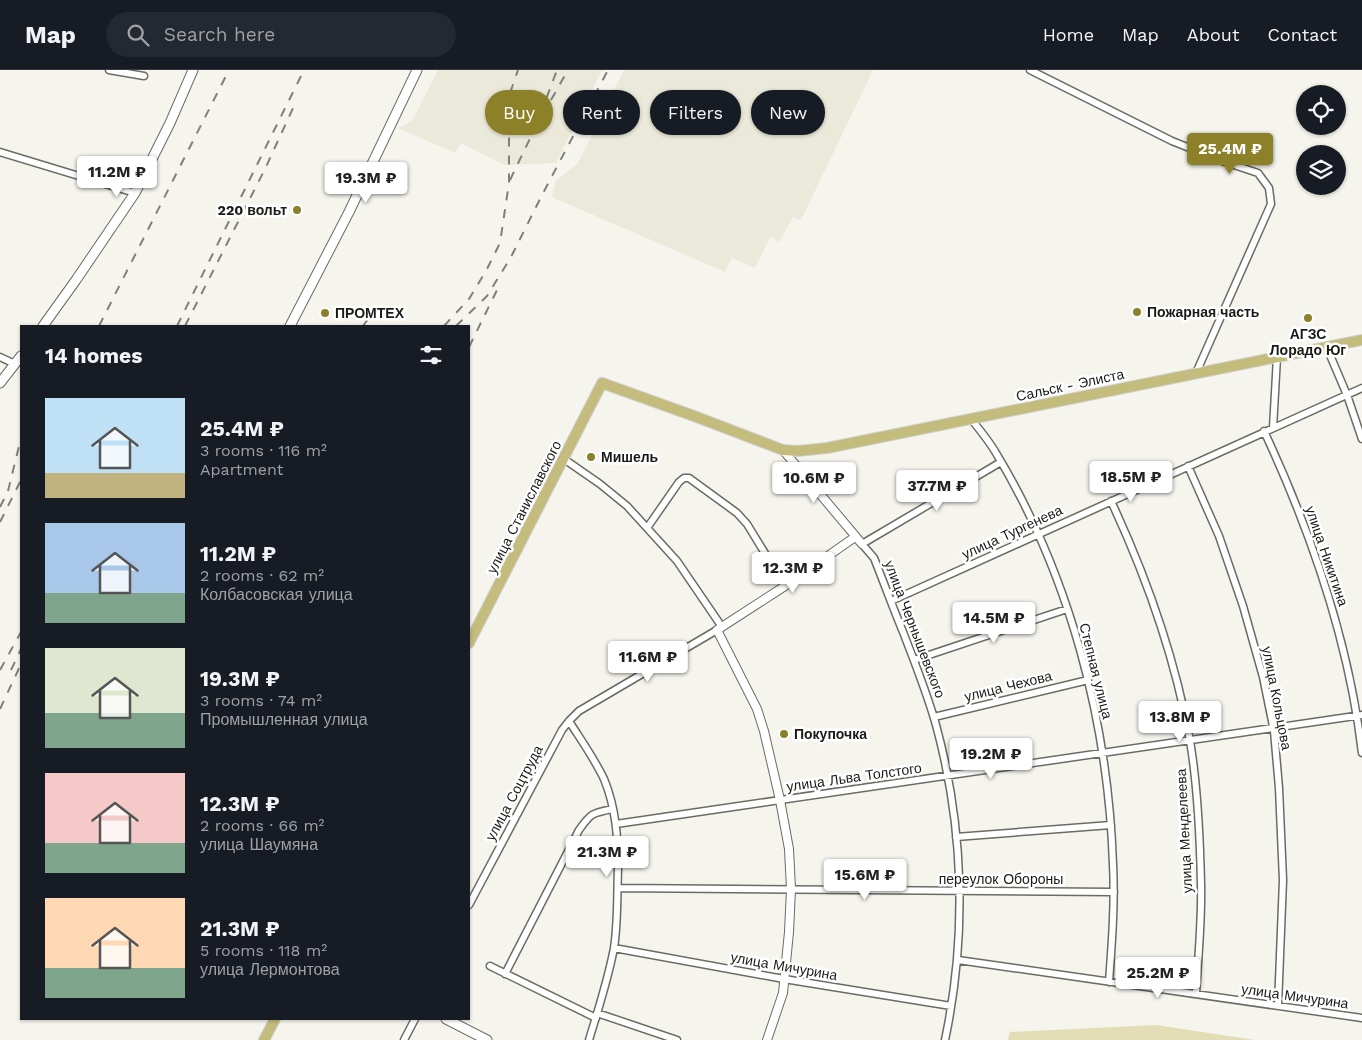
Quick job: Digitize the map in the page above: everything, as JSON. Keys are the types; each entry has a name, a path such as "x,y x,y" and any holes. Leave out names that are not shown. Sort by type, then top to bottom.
{"main road":[{"path":"44,325 135,192 170,123 193,70"},
{"path":"291,325 417,70"},
{"name":"Сальск - Элиста","path":"783,450 798,451 826,448 1362,340"},
{"path":"0,383 20,357"},
{"name":"улица Чернышевского","path":"602,383 783,450"},
{"name":"улица Станиславского","path":"470,641 602,383"},
{"path":"264,1040 274,1020"},
{"path":"448,1020 487,1040"}],"street":[{"path":"109,70 144,76"},
{"path":"1030,70 1172,141 1258,173 1268,188 1271,204 1196,373"},
{"path":"0,152 135,192"},
{"path":"1327,348 1347,395 1362,439"},
{"path":"0,357 15,364"},
{"path":"1273,428 1278,357"},
{"name":"улица Тургенева","path":"891,601 1362,388"},
{"name":"Степная улица","path":"972,419 1001,462 1048,558 1067,609 1088,680 1103,753 1111,826 1114,892 1109,982"},
{"name":"улица Никитина","path":"1264,431 1298,508 1325,584 1360,716 1362,753"},
{"name":"улица Чернышевского","path":"783,450 874,558 934,717 948,776 956,838 960,891 958,960 945,1040"},
{"path":"564,459 627,506 676,561 720,629 757,709 780,800 789,849 789,932 783,994 767,1040"},
{"path":"862,544 1001,462"},
{"name":"улица Кольцова","path":"1188,466 1219,536 1243,606 1263,677 1274,728 1283,880 1278,1006"},
{"path":"646,528 678,482 684,478 689,478 737,513 785,586"},
{"name":"улица Менделеева","path":"1111,501 1140,565 1162,628 1180,692 1190,740 1197,799 1201,886 1196,994"},
{"path":"589,1040 614,948 618,888 618,843 613,810 604,780 589,752 568,720 579,711 720,629 855,537"},
{"path":"914,660 1067,609"},
{"name":"улица Чехова","path":"934,717 1088,680"},
{"name":"улица Льва Толстого","path":"616,824 1360,716"},
{"name":"улица Соцтруда","path":"470,903 568,720"},
{"path":"505,974 579,830 589,816 598,812 613,810"},
{"path":"956,838 1111,826"},
{"name":"переулок Обороны","path":"618,888 1114,892"},
{"name":"улица Мичурина","path":"614,948 784,979 951,1006"},
{"name":"улица Мичурина","path":"958,960 1362,1018"},
{"path":"490,966 597,1015 677,1040"},
{"path":"404,1040 414,1020"}],"shaded area":[{"path":"438,70 602,70 592,90 563,90 563,135 570,135 556,163 504,165 461,143 455,153 398,128 412,121"},
{"path":"624,70 873,70 801,220 793,217 779,242 771,236 755,268 732,258 725,272 552,197 556,181 578,163 592,135 640,135 640,90 614,90"},
{"path":"1156,1025 1255,1040 1008,1040 1010,1032"}],"railway":[{"path":"100,325 229,70"},
{"path":"177,325 304,70"},
{"path":"445,325 469,299 500,243 509,183 509,96 518,70"},
{"path":"510,180 536,126 557,70"},
{"path":"553,96 568,70"},
{"path":"457,325 487,296 511,257 608,70"},
{"path":"186,325 265,169 294,106"},
{"path":"470,345 497,290"},
{"path":"364,325 375,309"},
{"path":"0,507 8,491 20,442"},
{"path":"0,522 20,482"},
{"path":"0,670 20,634"},
{"path":"11,670 20,651"},
{"path":"0,709 20,666"}],"place":[{"name":"220 вольт","path":"297,210"},
{"name":"Пожарная часть","path":"1137,312"},
{"name":"ПРОМТЕХ","path":"325,313"},
{"name":"АГЗС Лорадо Юг","path":"1308,318"},
{"name":"Мишель","path":"591,457"},
{"name":"Покупочка","path":"784,734"}]}
